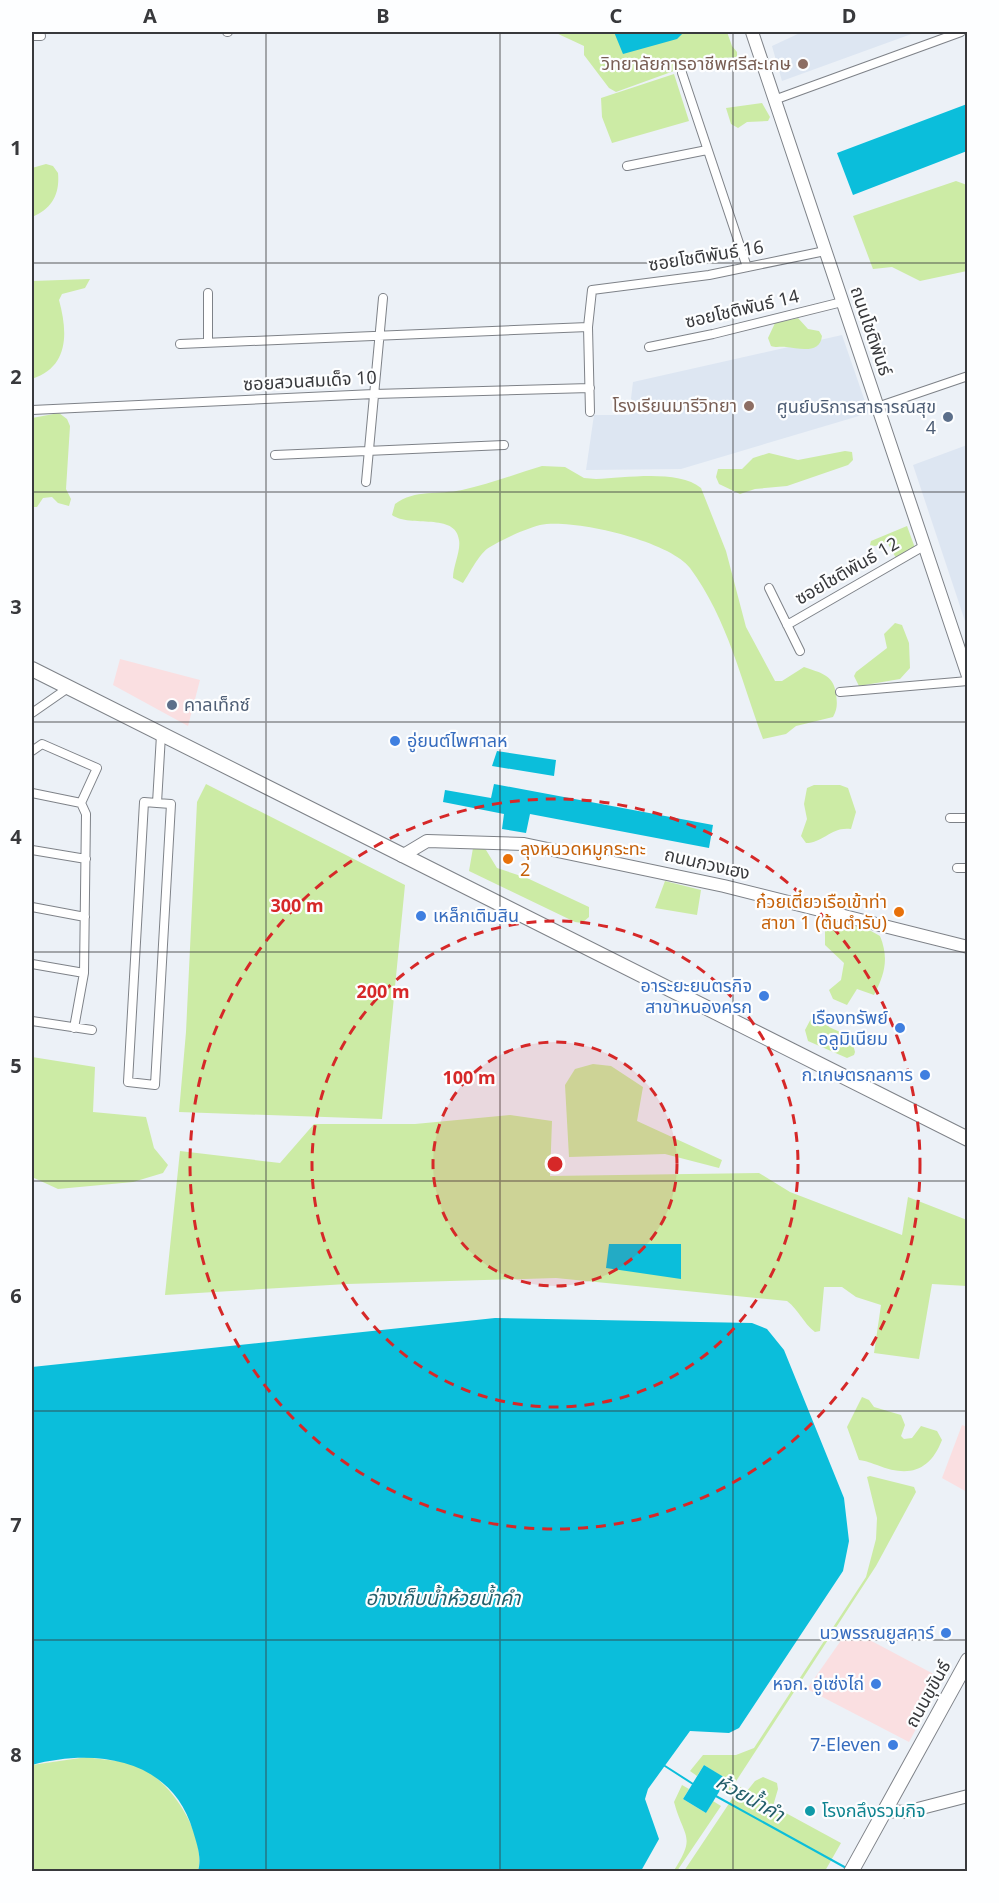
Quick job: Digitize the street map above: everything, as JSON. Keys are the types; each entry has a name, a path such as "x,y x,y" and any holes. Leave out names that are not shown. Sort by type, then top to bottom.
{"main road":[{"path":"32,669 968,1138"},
{"name":"ถนนขุขันธ์","path":"854,1865 968,1660"}],"street":[{"name":"ถนนโชติพันธ์","path":"752,32 968,676"},
{"path":"774,100 962,32"},
{"path":"682,73 747,267"},
{"path":"627,166 707,150"},
{"name":"ซอยโชติพันธ์ 16","path":"588,327 592,290 747,267 825,251"},
{"path":"208,292 208,342"},
{"path":"366,482 383,298"},
{"name":"ซอยโชติพันธ์ 14","path":"649,347 713,334 842,302"},
{"path":"180,344 588,327 590,412"},
{"path":"878,407 968,376"},
{"name":"ซอยสวนสมเด็จ 10","path":"32,410 374,394 590,388"},
{"path":"275,455 504,446"},
{"name":"ซอยโชติพันธ์ 12","path":"787,625 924,546"},
{"name":"ซอยโชติพันธ์ 12","path":"769,588 800,651"},
{"path":"840,692 968,681"},
{"path":"32,713 68,688"},
{"path":"157,803 161,735"},
{"path":"32,751 42,744 97,768 81,803 86,814 84,973 74,1028"},
{"path":"32,793 81,803"},
{"path":"144,802 157,803 171,804 155,1085 128,1082 144,802"},
{"path":"950,818 968,818"},
{"name":"ถนนกวงเฮง","path":"402,856 427,841 524,844 724,886 968,948"},
{"path":"32,850 86,859"},
{"path":"957,868 968,868"},
{"path":"32,907 85,917"},
{"path":"32,964 84,973"},
{"path":"32,1021 92,1030"},
{"path":"884,1811 906,1812 968,1796"}],"shaded area":[{"name":"วิทยาลัยการอาชีพศรีสะเกษ","path":"802,32 917,32 782,81 772,46"},
{"name":"โรงเรียนมารีวิทยา","path":"842,335 869,413 681,469 586,470 594,415 629,415 633,382"},
{"path":"968,445 967,627 913,465"},
{"name":"คาลเท็กซ์","path":"120,659 200,680 188,726 113,685"},
{"path":"962,1425 967,1427 967,1492 942,1478"},
{"name":"หจก. อู่เซ่งไถ่","path":"849,1629 943,1679 909,1742 807,1689"}],"green space":[{"path":"554,32 727,32 737,52 737,57 707,59 616,92 609,88 584,55 584,46"},
{"path":"674,74 689,121 612,143 602,117 601,98"},
{"path":"762,103 770,117 768,121 747,122 738,128 731,124 726,108"},
{"path":"46,164 53,166 58,173 58,188 50,205 32,217 32,168"},
{"path":"956,181 967,185 967,271 920,281 892,267 873,269 853,216"},
{"path":"90,279 85,288 62,294 59,300 64,325 63,347 53,366 44,374 32,379 32,281"},
{"path":"798,318 808,329 819,331 822,336 817,346 802,349 771,346 768,338 775,323"},
{"path":"59,413 67,419 70,426 66,489 71,499 69,506 58,503 52,497 43,498 37,507 32,507 32,418"},
{"path":"845,451 852,452 853,460 848,465 787,486 755,489 740,494 719,484 716,477 718,469 742,469 753,458 769,453 798,460"},
{"path":"542,466 565,467 584,478 651,476 679,478 701,488 726,551 746,627 775,681 782,681 804,667 825,675 832,682 836,693 837,705 833,717 796,726 786,734 763,739 724,629 714,608 690,568 679,558 663,549 596,528 574,525 540,525 514,534 486,550 478,558 463,583 453,578 459,544 456,531 441,523 400,519 392,515 395,504 411,496 462,490"},
{"path":"907,526 915,548 896,558 887,542 875,546 870,545 871,541"},
{"path":"895,623 902,625 909,643 910,668 900,679 859,686 854,676 856,672 887,648 884,634"},
{"path":"206,784 405,885 382,1119 179,1112 186,1032 197,802"},
{"path":"814,785 840,785 848,788 856,812 851,829 838,830 806,843 801,836 807,819 804,804 807,788"},
{"path":"478,846 486,850 497,868 527,878 589,907 589,917 582,923 575,922 469,871 473,848"},
{"path":"665,881 701,890 697,915 655,908"},
{"path":"838,919 862,926 880,936 885,959 881,980 874,995 857,989 847,1005 833,999 829,990 841,980 844,963 825,945 825,923"},
{"path":"815,1011 819,1012 829,1027 851,1037 854,1055 847,1058 808,1041 805,1030"},
{"path":"32,1057 95,1067 93,1112 146,1117 154,1148 168,1165 163,1173 133,1182 58,1189 32,1177"},
{"path":"593,1064 611,1066 643,1087 637,1121 722,1160 719,1168 665,1154 569,1157 565,1085 575,1069"},
{"path":"510,1115 552,1121 550,1176 759,1173 790,1192 902,1235 908,1197 967,1220 967,1286 932,1284 919,1359 874,1353 881,1305 856,1297 842,1287 824,1287 820,1331 815,1332 787,1301 556,1278 347,1284 165,1295 180,1151 280,1163 314,1124 415,1124"},
{"path":"862,1397 869,1400 874,1407 901,1415 905,1425 901,1436 904,1439 912,1438 921,1426 937,1431 942,1440 931,1459 925,1465 908,1471 888,1469 859,1460 847,1427"},
{"path":"867,1477 914,1487 916,1492 876,1566 729,1792 721,1788 726,1779 704,1765 697,1776 690,1771 703,1755 736,1755 754,1748 866,1577 876,1539 877,1518"},
{"path":"87,1757 133,1764 160,1781 172,1794 191,1824 197,1841 198,1871 32,1872 32,1765"},
{"path":"763,1777 777,1783 778,1789 773,1806 841,1843 825,1871 684,1871 740,1787 747,1791 755,1781"},
{"path":"682,1785 689,1789 683,1799 706,1813 713,1801 721,1806 677,1871 673,1872 685,1851 686,1843 674,1802"}],"water":[{"path":"614,32 684,32 677,39 623,54"},
{"path":"967,104 967,151 853,195 837,153"},
{"path":"497,751 556,760 554,776 492,766"},
{"path":"494,784 713,825 709,848 530,814 526,833 502,829 504,814 443,802 445,790 491,798"},
{"path":"609,1244 681,1244 681,1279 606,1268"},
{"name":"อ่างเก็บน้ำห้วยน้ำคำ","path":"495,1318 752,1323 767,1329 784,1350 844,1498 849,1541 843,1571 739,1728 729,1733 690,1731 648,1789 645,1799 659,1839 641,1871 198,1871 197,1846 183,1807 168,1788 149,1774 128,1764 105,1759 56,1760 32,1765 32,1367"},
{"path":"704,1765 727,1779 706,1813 683,1799"}],"waterway":[{"name":"ห้วยน้ำคำ","path":"665,1766 693,1784"},
{"name":"ห้วยน้ำคำ","path":"714,1795 848,1869"}],"place":[{"name":"วิทยาลัยการอาชีพศรีสะเกษ","path":"803,64"},
{"name":"โรงเรียนมารีวิทยา","path":"749,406"},
{"name":"ศูนย์บริการสาธารณสุข 4","path":"948,417"},
{"name":"คาลเท็กซ์","path":"172,705"},
{"name":"อู่ยนต์ไพศาลห","path":"395,741"},
{"name":"ลุงหนวดหมูกระทะ 2","path":"508,859"},
{"name":"ก๋วยเตี๋ยวเรือเข้าท่า สาขา 1 (ต้นตำรับ)","path":"899,912"},
{"name":"เหล็กเติมสิน","path":"421,916"},
{"name":"อาระยะยนตรกิจ สาขาหนองครก","path":"764,996"},
{"name":"เรืองทรัพย์ อลูมิเนียม","path":"900,1028"},
{"name":"ก.เกษตรกลการ","path":"925,1075"},
{"name":"นวพรรณยูสคาร์","path":"946,1633"},
{"name":"หจก. อู่เซ่งไถ่","path":"876,1684"},
{"name":"7-Eleven","path":"893,1745"},
{"name":"โรงกลึงรวมกิจ","path":"810,1811"}]}
